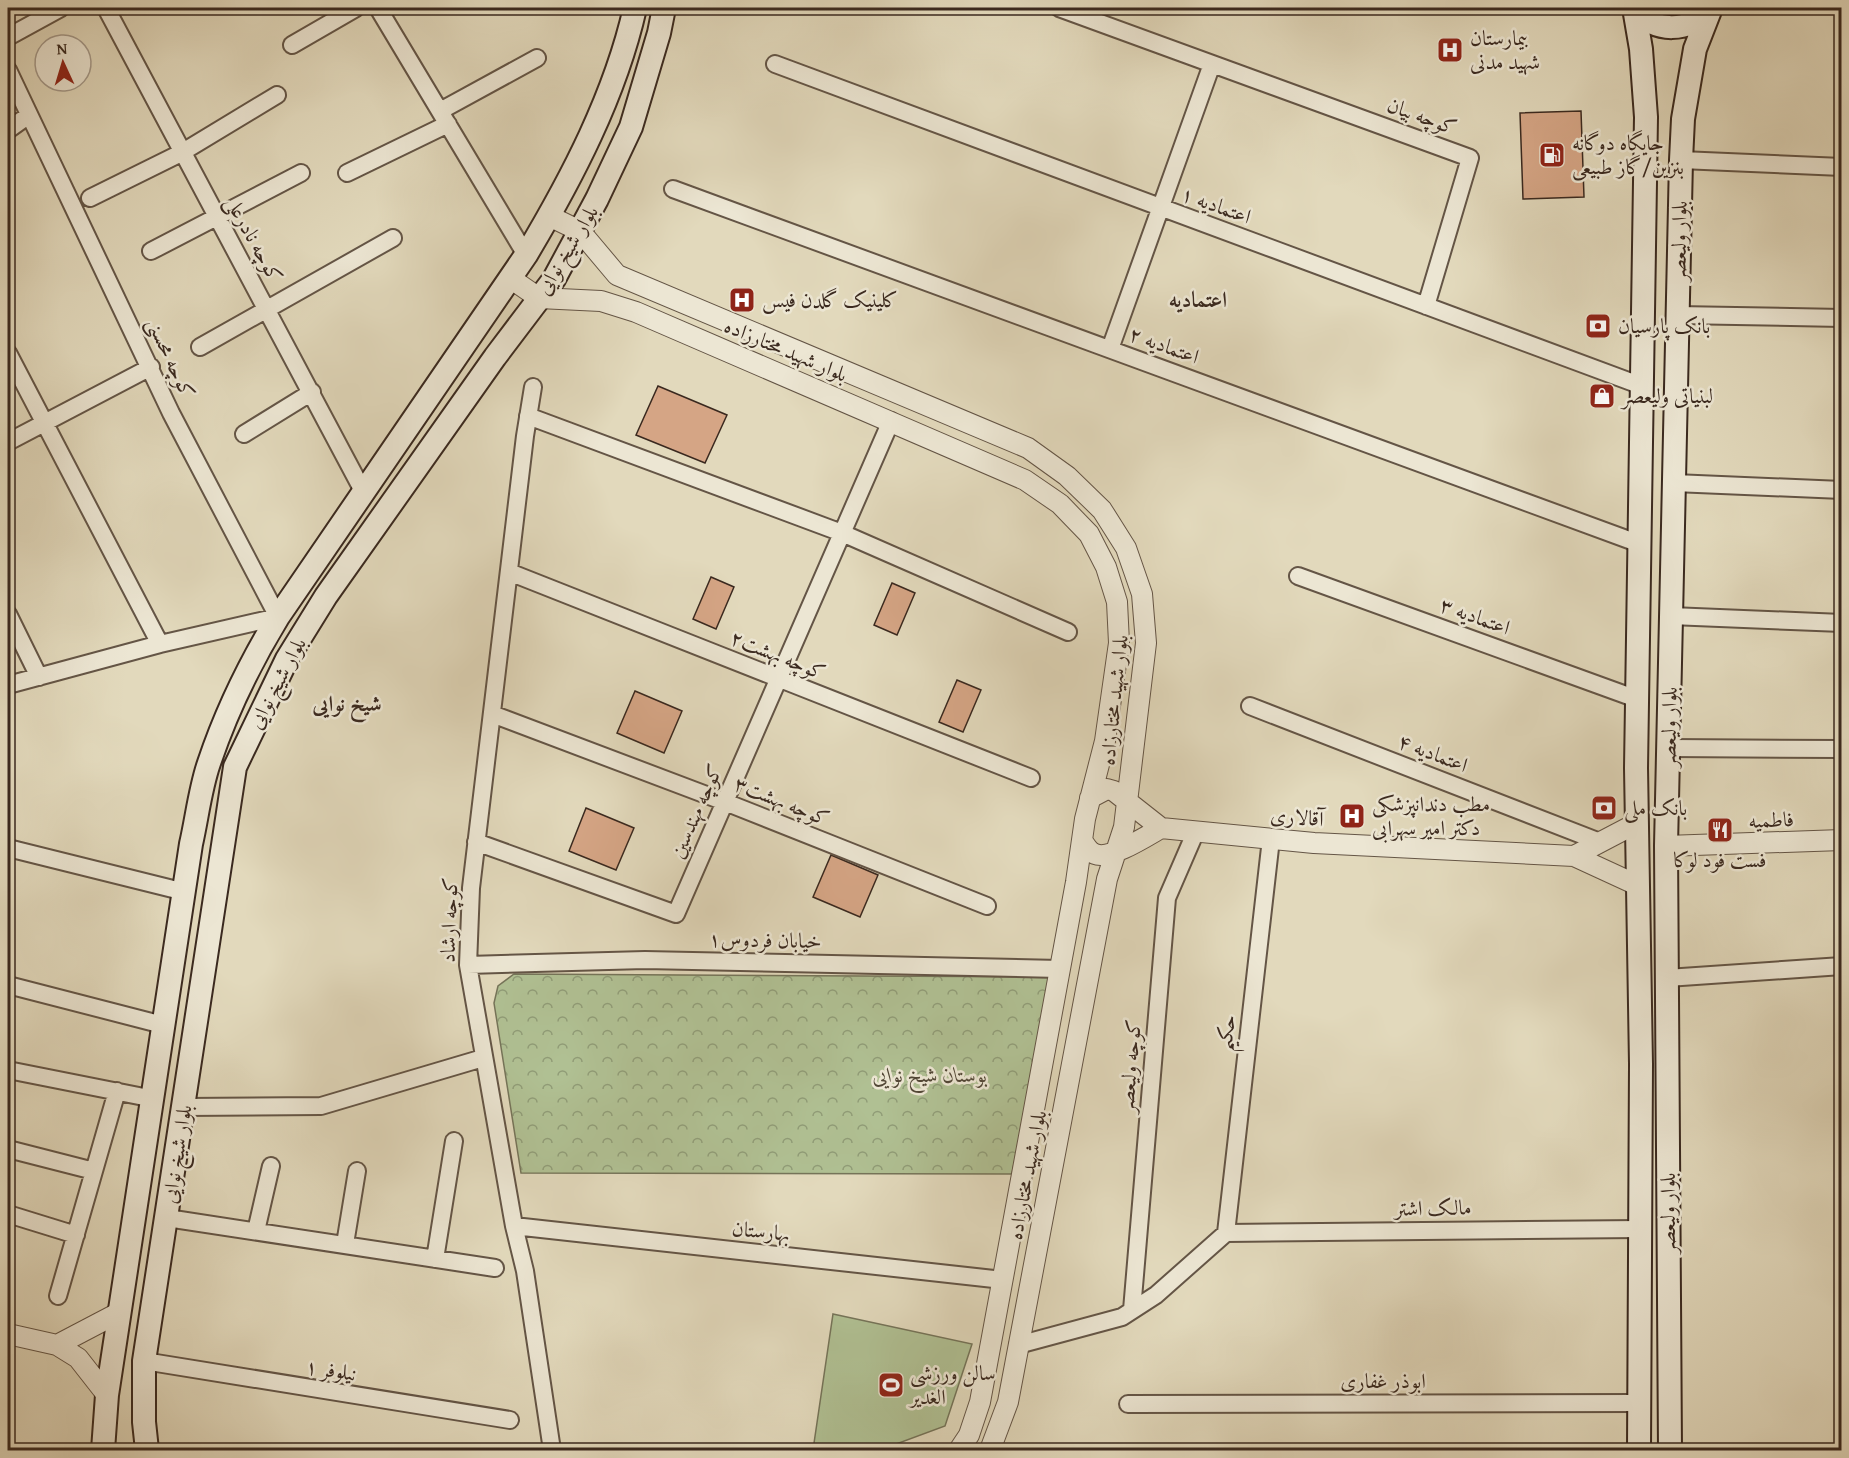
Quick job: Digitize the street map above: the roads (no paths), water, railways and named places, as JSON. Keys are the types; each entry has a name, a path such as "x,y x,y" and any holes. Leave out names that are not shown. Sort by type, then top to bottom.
{"main road":[{"name":"بلوار شیخ نوایی","path":"103,1450 107,1395 154,1099 191,844 208,765 234,699 257,652 278,617 526,255 549,216 599,119 630,31 634,8"},
{"name":"بلوار شیخ نوایی","path":"147,1450 144,1422 144,1361 235,767 287,659 326,596 554,279 631,127 659,33 664,8"},
{"path":"1634,8 1642,18 1652,24 1668,28 1693,22 1711,8"},
{"name":"بلوار ولیعصر","path":"1634,8 1641,49 1646,117 1637,699 1637,885 1641,1064 1639,1450"},
{"name":"بلوار ولیعصر","path":"1670,1450 1666,846 1670,748 1681,160 1683,119 1695,49 1711,8"},
{"path":"1641,49 1649,42 1670,39 1695,49"},
{"path":"1641,1064 1669,1064"}],"street":[{"path":"8,37 61,8"},
{"name":"کوچه نادرعلی","path":"106,8 181,153 312,392 363,491"},
{"path":"292,45 356,8"},
{"path":"378,8 526,255"},
{"path":"1059,8 1212,64 1110,349"},
{"path":"347,173 444,118 537,58"},
{"name":"اعتمادیه ۱","path":"775,64 1642,386"},
{"name":"کوچه بیان","path":"1212,64 1470,158 1426,306"},
{"name":"کوچه محسنی","path":"8,70 171,413 278,617"},
{"path":"90,198 181,153 277,95"},
{"path":"8,130 29,115"},
{"path":"1681,160 1842,167"},
{"path":"151,251 215,215 301,173"},
{"name":"اعتمادیه ۲","path":"673,189 1640,544"},
{"name":"بلوار شهید مختارزاده","path":"549,216 580,231 616,275 1028,448 1067,476 1102,510 1126,548 1142,594 1146,643 1124,826 1107,879 1008,1402 990,1450"},
{"path":"200,346 266,307 393,238"},
{"path":"510,278 539,298"},
{"name":"بلوار شهید مختارزاده","path":"539,298 601,301 636,312 1025,480 1060,504 1089,534 1106,567 1117,602 1119,643 1105,741 1082,840 980,1402 969,1436 959,1450"},
{"path":"1677,315 1842,318"},
{"path":"8,353 160,644"},
{"path":"8,442 151,367"},
{"name":"کوچه ارشاد","path":"533,387 476,842 471,888 468,966 514,1226 525,1271 552,1450"},
{"path":"244,434 312,392"},
{"path":"528,416 842,533 1068,632"},
{"name":"کوچه مهندسین","path":"476,842 676,914 891,421"},
{"path":"1674,483 1842,490"},
{"name":"کوچه بهشت۲","path":"509,572 1031,778"},
{"name":"اعتمادیه ۳","path":"1298,576 1637,699"},
{"path":"8,614 39,677"},
{"path":"1671,616 1842,624"},
{"path":"8,685 160,644 278,617"},
{"name":"اعتمادیه ۴","path":"1250,706 1600,842"},
{"name":"کوچه بهشت۳","path":"492,714 724,802 987,906"},
{"path":"1670,748 1842,749"},
{"path":"1082,840 1097,855 1116,852 1161,828 1114,791 1107,789 1090,798"},
{"path":"1574,856 1637,823"},
{"name":"آقالاری","path":"1161,828 1314,843 1574,856"},
{"name":"کوچه ولیعصر","path":"1132,1310 1167,898 1196,831"},
{"name":"حکیم","path":"1226,1233 1271,839"},
{"name":"فاطمیه","path":"1666,846 1842,840"},
{"path":"8,848 185,892"},
{"path":"1574,856 1637,885"},
{"name":"خیابان فردوس۱","path":"468,966 645,960 1060,969"},
{"path":"1667,978 1842,966"},
{"path":"8,985 164,1025"},
{"path":"184,1107 321,1106 483,1058"},
{"path":"8,1070 154,1099"},
{"path":"58,1296 117,1091"},
{"path":"435,1259 454,1141"},
{"path":"8,1149 94,1171"},
{"path":"256,1231 271,1166"},
{"path":"345,1244 357,1171"},
{"path":"8,1214 76,1235"},
{"path":"167,1218 495,1268"},
{"name":"بهارستان","path":"514,1226 1003,1280"},
{"name":"مالک اشتر","path":"1226,1233 1640,1229"},
{"path":"1018,1345 1122,1317 1156,1295 1226,1233"},
{"path":"57,1345 120,1312"},
{"path":"8,1334 57,1345 78,1358 107,1395"},
{"name":"۱ نیلوفر","path":"144,1361 510,1420"},
{"name":"ابوذر غفاری","path":"1128,1404 1638,1403"}],"place":[{"name":"بیمارستان شهید مدنی","path":"1450,50"},
{"name":"جایگاه دوگانه بنزین/گاز طبیعی","path":"1552,155"},
{"name":"کلینیک گلدن فیس","path":"742,300"},
{"name":"بانک پارسیان","path":"1598,326"},
{"name":"لبنیاتی ولیعصر","path":"1602,396"},
{"name":"بانک ملی","path":"1604,808"},
{"name":"مطب دندانپزشکی دکتر امیر سهرابی","path":"1352,816"},
{"name":"فست فود لوکا","path":"1720,830"},
{"name":"سالن ورزشی الغدیر","path":"891,1385"}],"district":[{"name":"اعتمادیه","path":"1198,299"},
{"name":"شیخ نوایی","path":"347,703"}],"park label":[{"name":"بوستان شیخ نوایی","path":"930,1075"}]}
